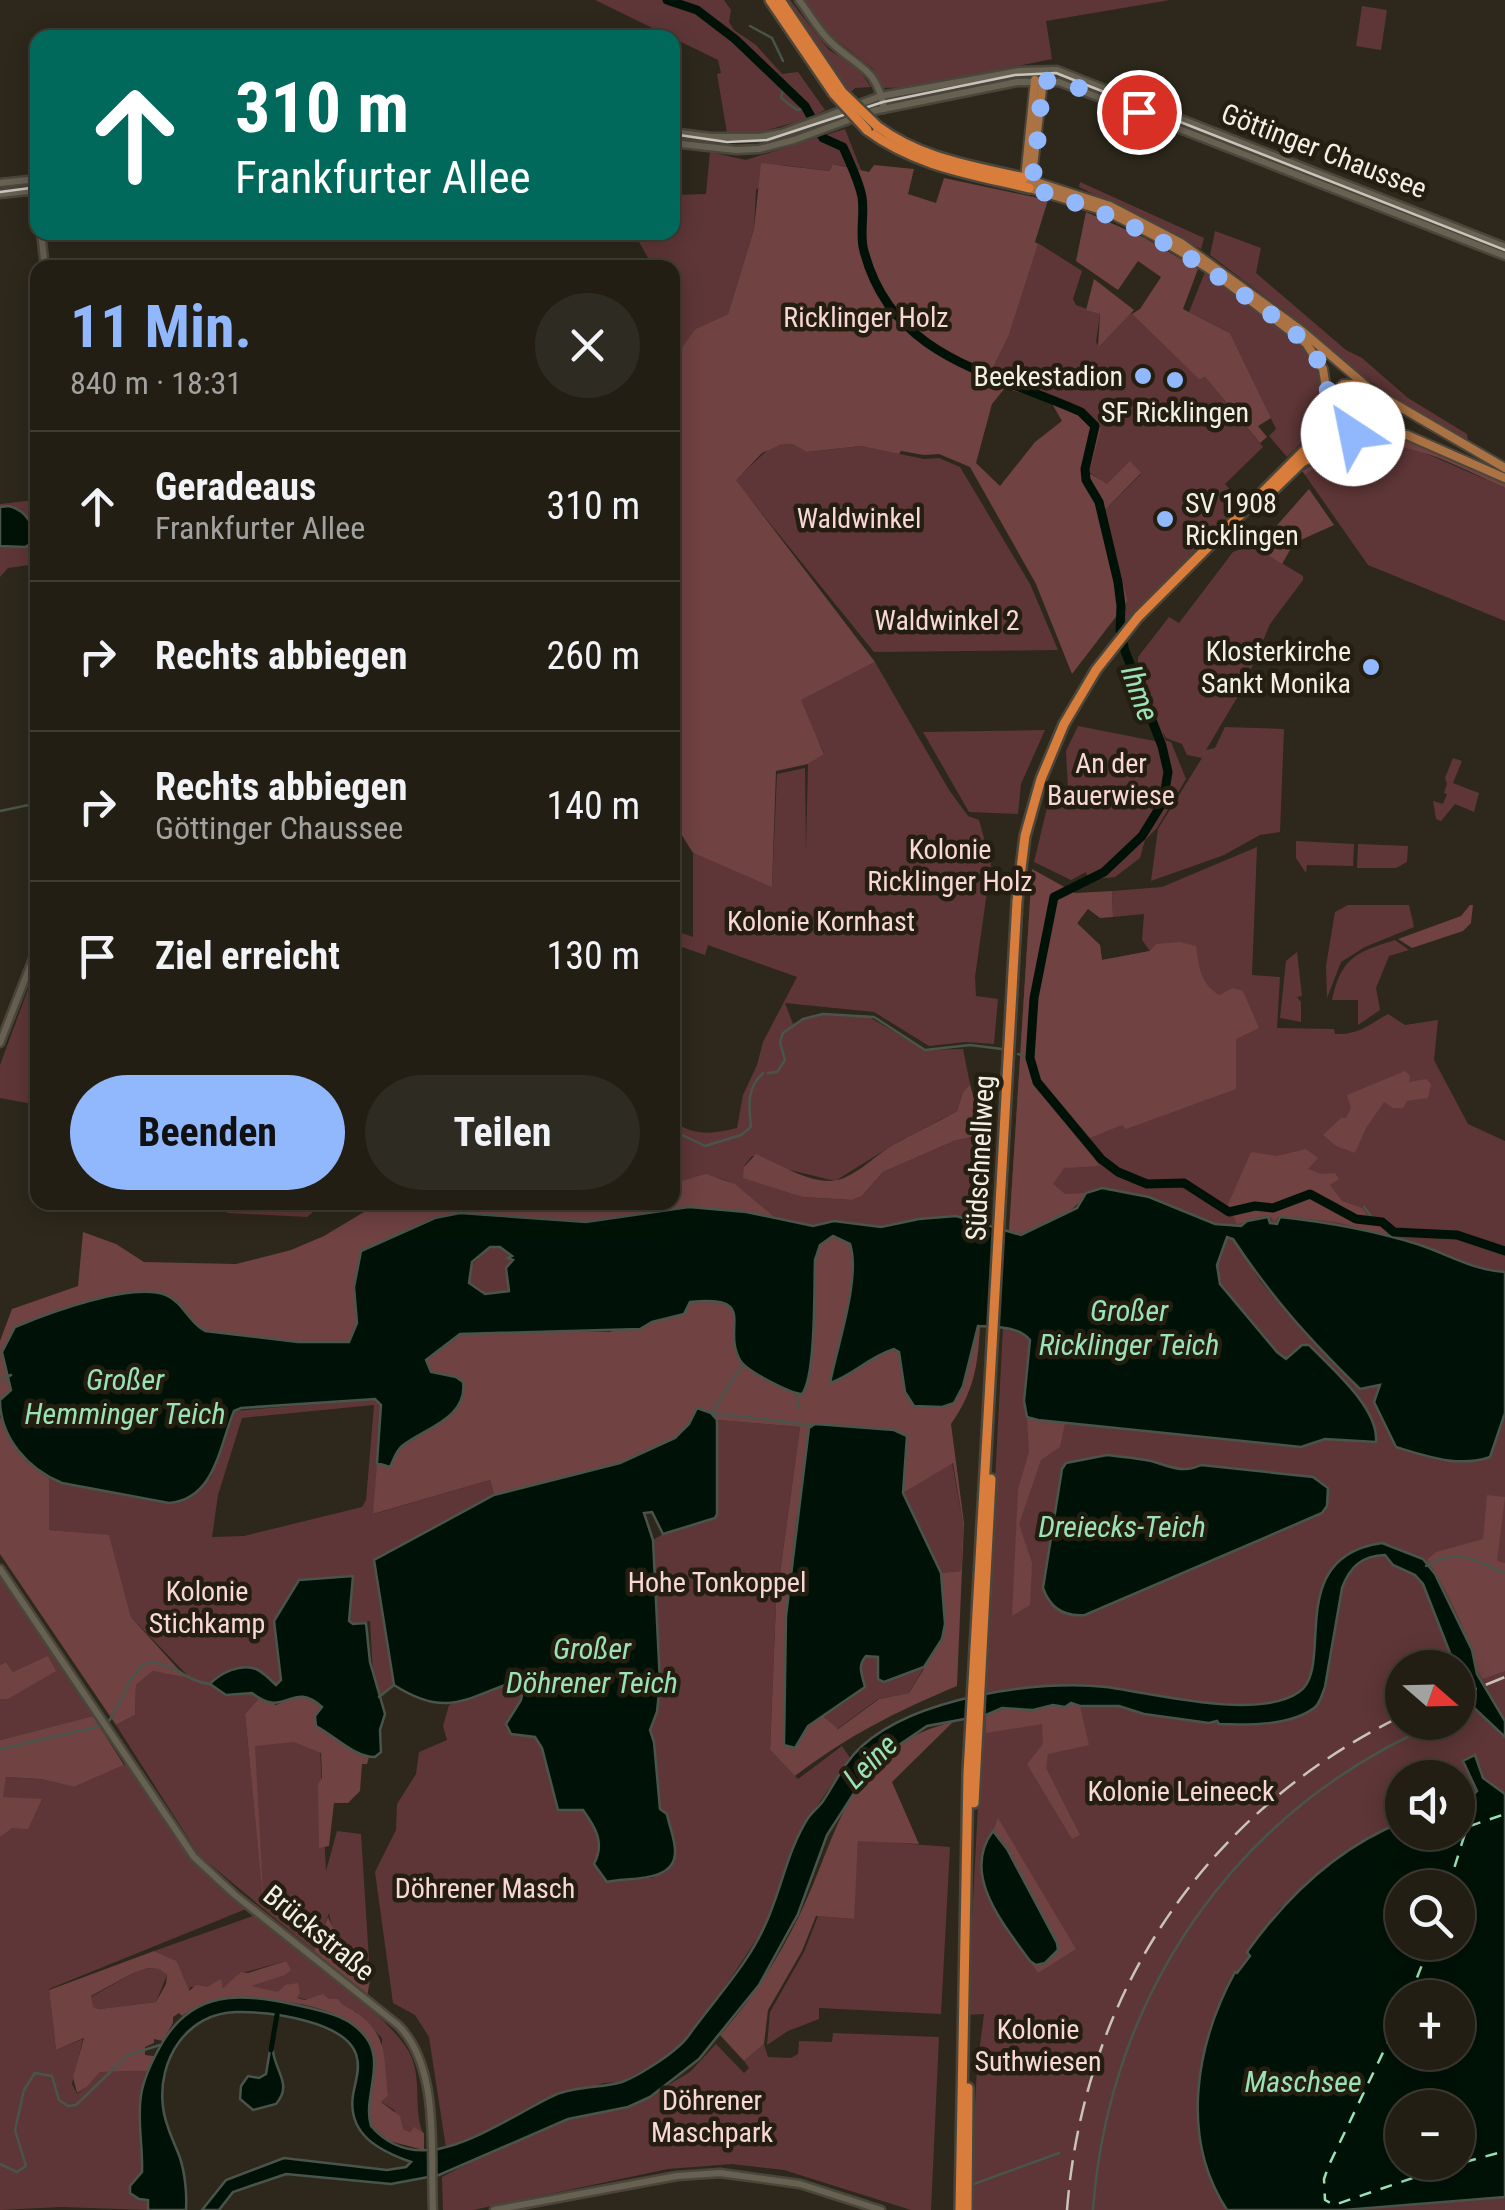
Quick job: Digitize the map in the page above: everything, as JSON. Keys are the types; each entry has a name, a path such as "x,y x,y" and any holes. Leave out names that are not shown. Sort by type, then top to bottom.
{"highway":[{"path":"770,0 838,93 888,145 924,162 1023,181"},
{"path":"780,0 838,93"},
{"path":"872,128 912,148 998,177"},
{"name":"Südschnellweg","path":"967,2013 973,1750 1024,855 1060,745 1119,643 1300,460 1317,436 1328,404"},
{"name":"Südschnellweg","path":"1300,460 1356,434"},
{"path":"963,2210 967,2013"},
{"path":"963,2210 967,2013"},
{"path":"962,2159 967,2075"}],"main road":[{"path":"1023,181 1035,167 1039,80"},
{"path":"1023,181 1039,80"},
{"path":"1035,167 1054,185"},
{"path":"1023,181 1054,185 1141,220 1302,331 1368,388 1505,468"},
{"path":"1023,181 1108,212 1204,262 1306,343 1322,369 1335,426 1356,434 1407,435 1505,478"},
{"path":"1328,404 1343,384 1368,388 1378,402 1379,412 1371,427 1356,434"}],"street":[{"path":"798,0 831,43 870,72 884,109"},
{"path":"1038,69 1039,80"},
{"name":"Göttinger Chaussee","path":"680,133 760,137 805,125 881,96 1038,69 1075,74 1238,143 1505,247"},
{"name":"Göttinger Chaussee","path":"680,143 759,149 884,109 1039,80 1074,86 1505,256"},
{"path":"0,183 30,185"},
{"path":"0,194 30,186"},
{"path":"0,1043 30,966"},
{"name":"Brückstraße","path":"0,1570 173,1830 200,1864 408,2036 426,2077 432,2210"},
{"path":"494,2210 677,2176 720,2172 800,2184 881,2210"}],"green space":[{"path":"595,0 724,0 731,10 729,22 734,30 756,45 782,74 798,72 825,110 813,116 787,86 720,26 796,98 810,118 760,132 727,133 718,60 680,41 680,30 656,30"},
{"path":"787,0 828,49 859,70 871,87 851,92 841,82"},
{"path":"803,0 1170,0 1046,21 1052,59 912,87 883,88 872,68 829,34"},
{"path":"1362,6 1387,10 1381,50 1356,46"},
{"path":"845,129 861,170 834,164 831,171 782,165 756,190 754,229 728,314 695,329 680,350 680,260 649,260 638,240 680,240 680,195 706,194 710,152 746,160"},
{"name":"Ricklinger Holz","path":"761,163 830,171 833,164 869,172 874,165 914,169 908,194 936,203 944,178 1048,200 1009,335 993,368 1083,410 1101,428 1089,473 1107,484 1130,461 1141,473 1105,510 1128,601 1072,674 1036,584 970,467 939,454 899,454 861,446 807,452 792,444 762,453 736,480 875,662 801,700 824,754 808,764 776,771 772,887 693,853 680,832 680,350 695,329 728,314 754,229","holes":["1005,388 1051,402 1062,421 1035,442 1000,486 976,463 992,404"]},
{"path":"1080,182 1204,238 1201,249 1079,187"},
{"path":"1086,212 1145,238 1198,269 1183,309 1230,333 1271,418 1258,426 1267,437 1260,443 1205,377 1199,379 1132,314 1140,309 1161,277 1138,261 1118,290 1076,261"},
{"path":"1215,231 1261,248 1256,273 1408,398 1467,434 1469,445 1337,358 1292,317 1210,255"},
{"path":"1038,243 1082,271 1073,299 1076,305 1100,314 1096,342 1099,347 1131,313 1199,378 1205,377 1263,447 1225,484 1242,502 1125,622 1122,609 1128,601 1105,510 1141,474 1107,485 1089,472 1100,428 1083,410 993,368 1009,335"},
{"path":"1205,272 1284,329 1305,351 1318,374 1322,400 1312,427 1287,457 1269,436 1276,429 1230,333 1189,312"},
{"path":"1094,279 1134,310 1098,348 1100,314 1086,310"},
{"path":"1353,386 1368,393 1375,408 1368,423 1353,430 1338,423 1331,408 1338,393"},
{"path":"1384,437 1446,455 1505,483 1505,488 1429,454 1382,446 1358,449 1305,475 1302,471 1345,445"},
{"name":"Waldwinkel","path":"792,444 808,452 861,446 924,459 939,458 960,467 1030,584 1058,650 874,652 735,480 772,446"},
{"path":"1367,445 1416,449 1505,488 1505,621 1368,565 1305,475 1330,457"},
{"path":"1309,489 1334,525 1294,543 1282,564 1257,548"},
{"path":"30,501 30,565 8,568 0,577 0,546 25,547 20,509 0,504"},
{"path":"1249,546 1303,576 1303,580 1270,624 1244,686 1206,750 1215,748 1225,727 1284,729 1280,832 1260,835 1224,855 1151,881 1158,829 1202,758 1187,755 1182,744 1166,738 1163,732 1186,779 1157,828 1145,840 1140,858 1115,877 1094,879 1149,827 1166,785 1163,744 1138,672 1138,657 1169,617 1179,623 1233,552"},
{"path":"875,662 949,790 968,816 979,820 991,863 975,977 976,996 998,999 994,1044 929,1046 874,1012 785,1003 793,1024 814,1015 866,1015 925,1050 963,1049 970,1084 957,1111 835,1181 752,1156 744,1166 803,1197 852,1200 862,1196 883,1172 971,1137 986,1143 986,1175 974,1220 949,1217 882,1226 841,1221 797,1225 765,1211 732,1183 717,1178 680,1182 680,1126 703,1132 737,1128 743,1095 763,1042 797,977 708,945 705,955 680,946 680,932 693,937 693,853 772,886 777,774 805,768 806,849 808,764 824,753 800,700"},
{"name":"An der Bauerwiese","path":"1078,726 1160,742 1165,775 1160,801 1137,837 1099,873 1088,879 1086,872 1071,880 1034,862 1052,787 1068,789 1066,751"},
{"path":"1045,730 1021,784 1018,814 969,812 923,732"},
{"path":"1453,758 1462,761 1453,783 1479,793 1474,812 1455,804 1441,821 1436,819 1433,801 1443,804 1447,794 1445,778"},
{"path":"1296,841 1354,844 1353,866 1307,865 1306,873 1296,858"},
{"path":"1358,844 1408,846 1407,862 1396,868 1357,868"},
{"path":"1257,847 1252,975 1280,977 1277,1028 1334,1029 1335,1034 1343,1034 1388,1014 1405,1025 1438,1020 1434,1060 1468,1124 1505,1141 1505,1272 1349,1227 1280,1217 1278,1224 1215,1224 1149,1197 1107,1192 1009,1232 1032,869 1075,893 1092,894 1077,924 1100,945 1102,960 1150,951 1142,940 1144,914 1113,917 1112,891 1162,887"},
{"path":"1032,869 1075,893 1112,891 1113,917 1100,918 1088,909 1077,923 1100,945 1102,960 1150,951 1156,944 1180,942 1196,946 1204,980 1219,995 1233,988 1243,991 1259,1028 1236,1039 1236,1089 1085,1140 1099,1166 1064,1168 1053,1184 1065,1194 1086,1193 1052,1223 1019,1233 1009,1232"},
{"path":"1348,905 1409,905 1414,927 1365,947 1341,962 1327,998 1326,966 1335,912"},
{"path":"1470,905 1471,923 1463,931 1412,948 1398,939 1461,916"},
{"path":"1395,940 1409,950 1389,956 1376,988 1380,1010 1358,1025 1358,1000 1332,1000 1340,975 1360,953"},
{"path":"1297,952 1301,1022 1280,1018 1286,961"},
{"path":"30,984 30,1104 0,1098 0,1065"},
{"path":"1405,1071 1409,1082 1426,1079 1431,1084 1428,1098 1407,1101 1403,1108 1393,1108 1384,1102 1355,1153 1336,1146 1323,1135 1346,1118 1351,1108 1347,1095"},
{"path":"970,1084 986,1143 971,1137 954,1141 883,1172 862,1196 852,1200 803,1197 743,1178 744,1167 756,1154 812,1178 839,1180 957,1111"},
{"path":"1306,1149 1318,1158 1308,1169 1321,1174 1335,1173 1339,1179 1330,1185 1342,1201 1362,1208 1370,1219 1357,1218 1309,1191 1268,1204 1226,1209 1251,1152 1277,1156"},
{"path":"706,1174 735,1184 779,1221 746,1212 680,1208 680,1181"},
{"path":"1310,1195 1356,1221 1381,1224 1391,1231 1385,1235 1336,1222 1279,1216 1274,1222 1263,1217 1237,1224 1233,1215 1255,1207 1273,1209"},
{"path":"223,1210 316,1210 307,1217"},
{"path":"367,1210 669,1210 586,1222 460,1213 435,1218 361,1251 354,1287 357,1323 349,1342 298,1342 205,1331 176,1305 155,1293 124,1294 85,1303 15,1327 2,1352 11,1390 0,1400 0,1341 12,1309 78,1286 83,1232 116,1244 144,1262 236,1264 291,1250"},
{"path":"1227,1236 1233,1238 1261,1282 1308,1337 1380,1385 1396,1447 1450,1461 1490,1457 1505,1413 1505,1794 1483,1778 1474,1755 1474,1760 1385,1760 1385,1834 1280,1908 1247,1952 1251,1956 1234,1973 1220,2001 1202,2061 1199,2091 1203,2152 1227,2210 969,2210 984,2014 967,2015 1003,1328 1022,1332 1030,1341 1024,1401 1103,1426 1301,1447 1325,1439 1376,1441 1361,1400 1309,1345 1302,1345 1286,1359 1219,1284 1217,1265","holes":["1156,1462 1164,1468 1192,1470 1327,1506 1322,1513 1085,1615 1059,1610 1043,1588 1062,1469 1066,1464"]},
{"path":"837,1237 850,1245 854,1257 849,1301 830,1383 894,1349 899,1352 905,1392 963,1386 980,1326 973,1378 951,1424 964,1523 957,1686 873,1725 795,1776 770,1750 776,1602 800,1427 717,1420 711,1413 689,1423 675,1437 620,1463 494,1495 490,1480 373,1514 377,1463 390,1466 398,1449 459,1407 456,1377 430,1372 425,1360 460,1334 609,1332 652,1322 690,1302 704,1300 728,1304 734,1311 737,1353 742,1365 760,1373 810,1366 819,1245","holes":["907,1437 903,1493 953,1463 963,1523 961,1571 941,1573 945,1624 942,1639 909,1693 879,1699 838,1729 823,1716 784,1745 786,1616 797,1515"]},
{"path":"497,1246 513,1257 509,1265 510,1290 485,1294 469,1283 469,1268 486,1250"},
{"name":"Kolonie Stichkamp","path":"375,1399 381,1405 374,1514 490,1480 494,1495 374,1561 394,1685 379,1697 373,1674 370,1621 349,1622 353,1577 274,1621 281,1680 276,1685 258,1669 211,1684 226,1695 253,1693 259,1698 245,1714 264,1905 249,1715 319,1729 326,1871 337,1831 361,1834 370,1976 361,1976 338,1960 329,1913 314,1951 199,1855 116,1725 135,1715 136,1685 153,1671 188,1676 131,1617 109,1536 49,1530 49,1478 110,1491 210,1479 234,1411","holes":["374,1405 366,1500 362,1507 244,1536 212,1537 218,1495 242,1418"]},
{"path":"0,1417 26,1461 49,1478 49,1530 109,1535 131,1617 190,1678 153,1671 136,1685 135,1715 116,1725 0,1554"},
{"path":"1027,1417 1065,1423 1060,1447 1041,1460 1019,1524 1032,1563 1030,1605 1012,1616 1018,1489 1029,1452"},
{"name":"Döhrener Masch","path":"717,1420 800,1427 776,1602 770,1750 798,1779 842,1746 850,1758 808,1819 764,1928 682,2044 621,2082 603,2083 446,2148 429,2037 415,2015 393,2003 375,1872 396,1830 397,1804 416,1774 419,1752 447,1740 443,1726 449,1705 526,1677 511,1734 535,1737 542,1748 558,1810 583,1810 597,1830 607,1882 629,1876 653,1878 660,1809 650,1730 657,1712 660,1683 653,1540 715,1518"},
{"path":"952,1462 963,1523 961,1571 941,1573 903,1493"},
{"path":"1487,1495 1505,1497 1497,1561 1505,1563 1505,1671 1483,1679 1475,1650 1427,1560 1436,1552 1483,1539"},
{"path":"0,1577 93,1716 0,1740 0,1699 8,1699 23,1669 13,1672 6,1662 0,1665"},
{"path":"48,1656 56,1671 8,1699 0,1699 0,1665 6,1662 13,1672"},
{"path":"866,1656 878,1657 878,1678 884,1682 924,1667 909,1693 878,1699 837,1729 823,1716 847,1701 863,1680 861,1662"},
{"path":"297,1695 312,1698 322,1707 316,1726 369,1757 367,1764 362,1764 360,1791 348,1803 334,1803 329,1846 319,1848 321,1753 294,1742 255,1746 264,1910 245,1714 259,1698 276,1705"},
{"path":"1071,1703 1080,1706 1089,1745 1048,1754 1046,1768 1080,1835 1072,1839 1027,1764 1043,1744 1042,1724 986,1733 986,1715 994,1712 1065,1707"},
{"path":"93,1716 124,1765 74,1787 41,1779 6,1777 3,1797 42,1799 28,1829 12,1828 0,1837 0,1740"},
{"path":"953,1722 892,1782 919,1844 858,1841 854,1919 816,1916 802,1951 768,2010 764,2044 744,2061 720,2035 783,1947 852,1796 890,1751 918,1734"},
{"path":"126,1764 205,1873 251,1907 49,1989 56,2050 83,2039 72,2084 77,2094 100,2072 148,2071 139,2109 142,2172 130,2193 149,2200 148,2210 0,2210 0,1837 42,1800 2,1797 6,1777 41,1779 74,1787"},
{"path":"998,1818 1076,1949 1038,1973 1030,1961 1045,1963 1058,1950 1057,1943 1007,1849 993,1831"},
{"path":"858,1840 950,1847 941,2014 819,2008 819,2019 788,2031 767,2045 770,2012 804,1952 818,1916 853,1919"},
{"path":"253,1916 363,2003 401,2040 414,2066 423,2133 414,2128 410,2132 403,2129 394,2110 380,2101 382,2038 355,2011 249,1986 279,1976 286,1961 238,1974 238,1978 222,1988 221,1980 208,1988 190,1987 189,1993 177,1961 154,1951"},
{"path":"328,1917 343,1943 339,1967 370,1980 367,1997 314,1951"},
{"path":"154,1951 177,1961 189,1991 196,1985 207,1987 221,1979 223,1988 241,1972 286,1961 291,1970 285,1975 251,1986 278,1992 285,1985 298,1983 297,1998 305,2000 323,1994 338,1999 368,2022 383,2050 388,2095 381,2102 400,2116 403,2129 410,2132 414,2127 424,2133 424,2150 389,2141 371,2126 372,2049 361,2031 341,2017 285,2002 254,2000 225,2001 182,2016 179,2013 173,2017 163,2041 154,2039 145,2047 145,2055 154,2056 148,2071 100,2072 77,2093 73,2077 84,2038 56,2050 49,1990","holes":["159,1969 167,1975 156,2002 93,2007 91,1996 133,1973"]},
{"path":"148,1968 160,1969 167,1975 156,2002 92,2007 91,1997"},
{"name":"Döhrener Maschpark","path":"833,2033 939,2037 931,2210 911,2210 784,2170 732,2164 668,2169 473,2210 443,2210 442,2177 568,2119 638,2103 690,2072 716,2044 744,2073 749,2068 744,2061 764,2044 768,2057 791,2058 798,2054 799,2041 832,2042"},
{"path":"1505,2197 1505,2210 1344,2210"}],"water":[{"path":"9,506 25,515 30,523 30,544 0,546 0,507"},
{"path":"1102,1188 1149,1197 1215,1224 1241,1226 1268,1217 1270,1223 1277,1224 1280,1217 1349,1227 1505,1272 1505,1413 1490,1457 1455,1461 1396,1447 1374,1402 1380,1385 1360,1389 1292,1318 1233,1239 1227,1237 1217,1265 1220,1284 1286,1359 1302,1345 1309,1345 1329,1365 1362,1402 1375,1429 1376,1442 1325,1439 1301,1447 1027,1417 1024,1401 1030,1340 1019,1332 999,1327 978,1326 963,1386 954,1403 942,1407 914,1406 905,1392 899,1352 894,1349 830,1383 847,1312 853,1258 850,1244 833,1236 820,1245 815,1260 812,1351 802,1394 769,1381 744,1365 735,1348 732,1309 725,1303 711,1301 690,1302 684,1314 640,1329 460,1334 426,1360 431,1372 463,1382 459,1405 443,1421 402,1446 390,1467 377,1463 381,1405 375,1399 241,1408 234,1411 206,1482 184,1499 169,1503 62,1483 50,1477 18,1450 1,1414 0,1400 11,1390 2,1352 15,1327 68,1307 151,1292 177,1302 205,1331 298,1342 349,1342 357,1323 354,1287 361,1251 435,1218 460,1213 586,1222 689,1207 746,1212 813,1226 834,1221 881,1227 956,1216 1021,1235 1077,1208 1086,1193","holes":["490,1247 500,1247 512,1256 506,1268 509,1291 485,1294 469,1283 472,1262"]},
{"name":"Großer Döhrener Teich","path":"697,1408 717,1420 715,1518 663,1534 652,1512 644,1513 653,1540 660,1683 657,1712 650,1730 660,1809 667,1814 675,1853 673,1863 659,1874 607,1882 594,1864 599,1842 588,1817 583,1810 558,1810 542,1748 535,1737 511,1734 506,1724 521,1700 525,1678 445,1703 413,1696 394,1685 374,1560 494,1495 620,1463 675,1438 689,1424"},
{"path":"815,1424 894,1430 907,1436 903,1493 941,1573 945,1624 942,1639 924,1667 884,1682 878,1679 878,1657 866,1656 861,1667 865,1687 808,1726 795,1748 784,1745 786,1616 809,1428"},
{"name":"Dreiecks-Teich","path":"1107,1455 1182,1469 1201,1465 1313,1477 1328,1488 1327,1506 1322,1513 1085,1615 1064,1613 1054,1606 1043,1588 1062,1469 1066,1463"},
{"name":"Leine","path":"1382,1543 1423,1559 1435,1574 1472,1650 1449,1650 1423,1584 1415,1575 1393,1565 1385,1555 1370,1557 1353,1568 1345,1580 1325,1687 1318,1704 1304,1714 1268,1723 1219,1724 1144,1714 1119,1706 1071,1703 1033,1710 1002,1708 986,1715 927,1726 874,1762 827,1835 798,1914 759,1985 699,2059 650,2097 628,2107 568,2119 439,2175 391,2184 286,2174 233,2192 219,2210 202,2210 226,2180 284,2158 387,2170 406,2167 411,2162 377,2147 355,2121 352,2109 357,2058 340,2035 286,2016 219,2014 190,2030 179,2042 162,2089 164,2114 183,2170 186,2210 148,2210 148,2200 130,2193 130,2186 142,2172 140,2105 146,2075 173,2027 203,2005 237,1997 256,1998 327,2012 355,2026 373,2052 371,2126 403,2148 438,2149 456,2144 555,2095 622,2082 682,2044 735,1975 766,1923 808,1818 856,1752 885,1729 944,1704 1046,1686 1106,1687 1232,1705 1281,1700 1299,1692 1309,1679 1322,1590 1332,1569 1351,1552"},
{"path":"353,1576 349,1621 366,1623 370,1662 385,1714 380,1730 381,1752 375,1757 352,1750 316,1726 315,1716 322,1707 311,1699 295,1697 273,1703 252,1693 226,1695 210,1684 225,1673 250,1667 276,1685 281,1680 274,1621 299,1580"},
{"path":"1475,1664 1505,1721 1505,1737 1475,1709"},
{"name":"Maschsee","path":"1475,1755 1483,1778 1505,1794 1505,2197 1344,2210 1227,2210 1212,2182 1203,2152 1198,2091 1211,2029 1235,1972 1250,1956 1247,1952 1262,1931 1296,1893 1335,1860 1378,1833 1385,1830 1385,1850 1475,1850 1475,1760 1465,1760"},
{"path":"993,1831 1007,1849 1057,1943 1058,1950 1045,1963 1036,1965 1030,1961 990,1899 981,1865"},
{"path":"270,2050 283,2091 276,2104 253,2110 240,2099 241,2086 248,2076 259,2078 266,2074"}],"waterway":[{"name":"Ihme","path":"667,0 697,10 735,39 805,106 823,138 843,147 862,197 864,251 878,287 897,316 950,357 1081,412 1095,426 1086,480 1099,502 1118,582 1125,651 1162,746 1168,772 1163,802 1142,836 1104,872 1054,897 1034,998 1030,1058 1037,1082 1101,1159 1118,1172 1147,1184 1184,1183 1229,1212 1255,1206 1273,1208 1310,1194 1356,1219 1382,1222 1394,1232 1457,1235 1505,1251"},
{"path":"750,26 772,38 783,61"},
{"path":"784,84 781,98 797,110 806,108"},
{"path":"0,811 30,805"},
{"path":"768,1073 777,1072 785,1060 780,1042 783,1033 803,1019 823,1014 874,1017 925,1050 970,1045 1002,1049"},
{"path":"1018,1054 1030,1058"},
{"path":"680,1134 705,1146 741,1135 751,1127 751,1091 763,1073"},
{"path":"1364,1207 1374,1220"},
{"path":"742,1365 711,1413 811,1425"},
{"name":"Großer Hemminger Teich","path":"0,1380 11,1375"},
{"path":"796,1394 799,1408"},
{"path":"1426,1566 1458,1556 1505,1573"},
{"path":"108,1722 129,1682 148,1662 210,1684"},
{"path":"379,1697 394,1685"},
{"path":"0,1749 101,1726"},
{"path":"1093,2210 1104,2130 1126,2054 1157,1983 1197,1916 1246,1857 1303,1804 1368,1758 1404,1740"},
{"path":"271,2050 278,2009"},
{"path":"0,2164 17,2172 26,2166 15,2130 24,2090 35,2073 52,2076 59,2100 68,2106 76,2105 128,2055 160,2045"},
{"path":"974,2184 1059,2153"}],"ferry route":[{"path":"1454,1870 1467,1827 1505,1814"},
{"path":"1416,1980 1424,1960"},
{"path":"1385,2048 1329,2165 1324,2179 1325,2200 1334,2205 1505,2151"}],"tram line":[{"path":"680,135 727,142 767,140 883,102 1015,75 1056,73 1505,250"},
{"path":"0,192 30,188"}],"railway":[{"path":"1475,1689 1505,1677"},
{"path":"1067,2210 1078,2130 1099,2055 1129,1983 1167,1917 1214,1857 1269,1803 1332,1756 1385,1726"}],"place":[{"name":"Beekestadion","path":"1143,376"},
{"name":"SF Ricklingen","path":"1175,380"},
{"name":"SV 1908 Ricklingen","path":"1165,519"},
{"name":"Klosterkirche Sankt Monika","path":"1371,667"}],"route":[{"path":"1139,112 1074,86 1043,80 1035,167 1029,188 1108,212 1155,236 1208,268 1287,327 1306,343 1322,369 1331,421 1340,430 1353,434"}],"park label":[{"name":"Waldwinkel 2","path":"947,620"},
{"name":"Kolonie Ricklinger Holz","path":"950,865"},
{"name":"Kolonie Kornhast","path":"821,921"},
{"name":"Hohe Tonkoppel","path":"717,1582"},
{"name":"Kolonie Leineeck","path":"1181,1791"},
{"name":"Kolonie Suthwiesen","path":"1038,2045"}],"water label":[{"name":"Großer Ricklinger Teich","path":"1129,1327"}]}
